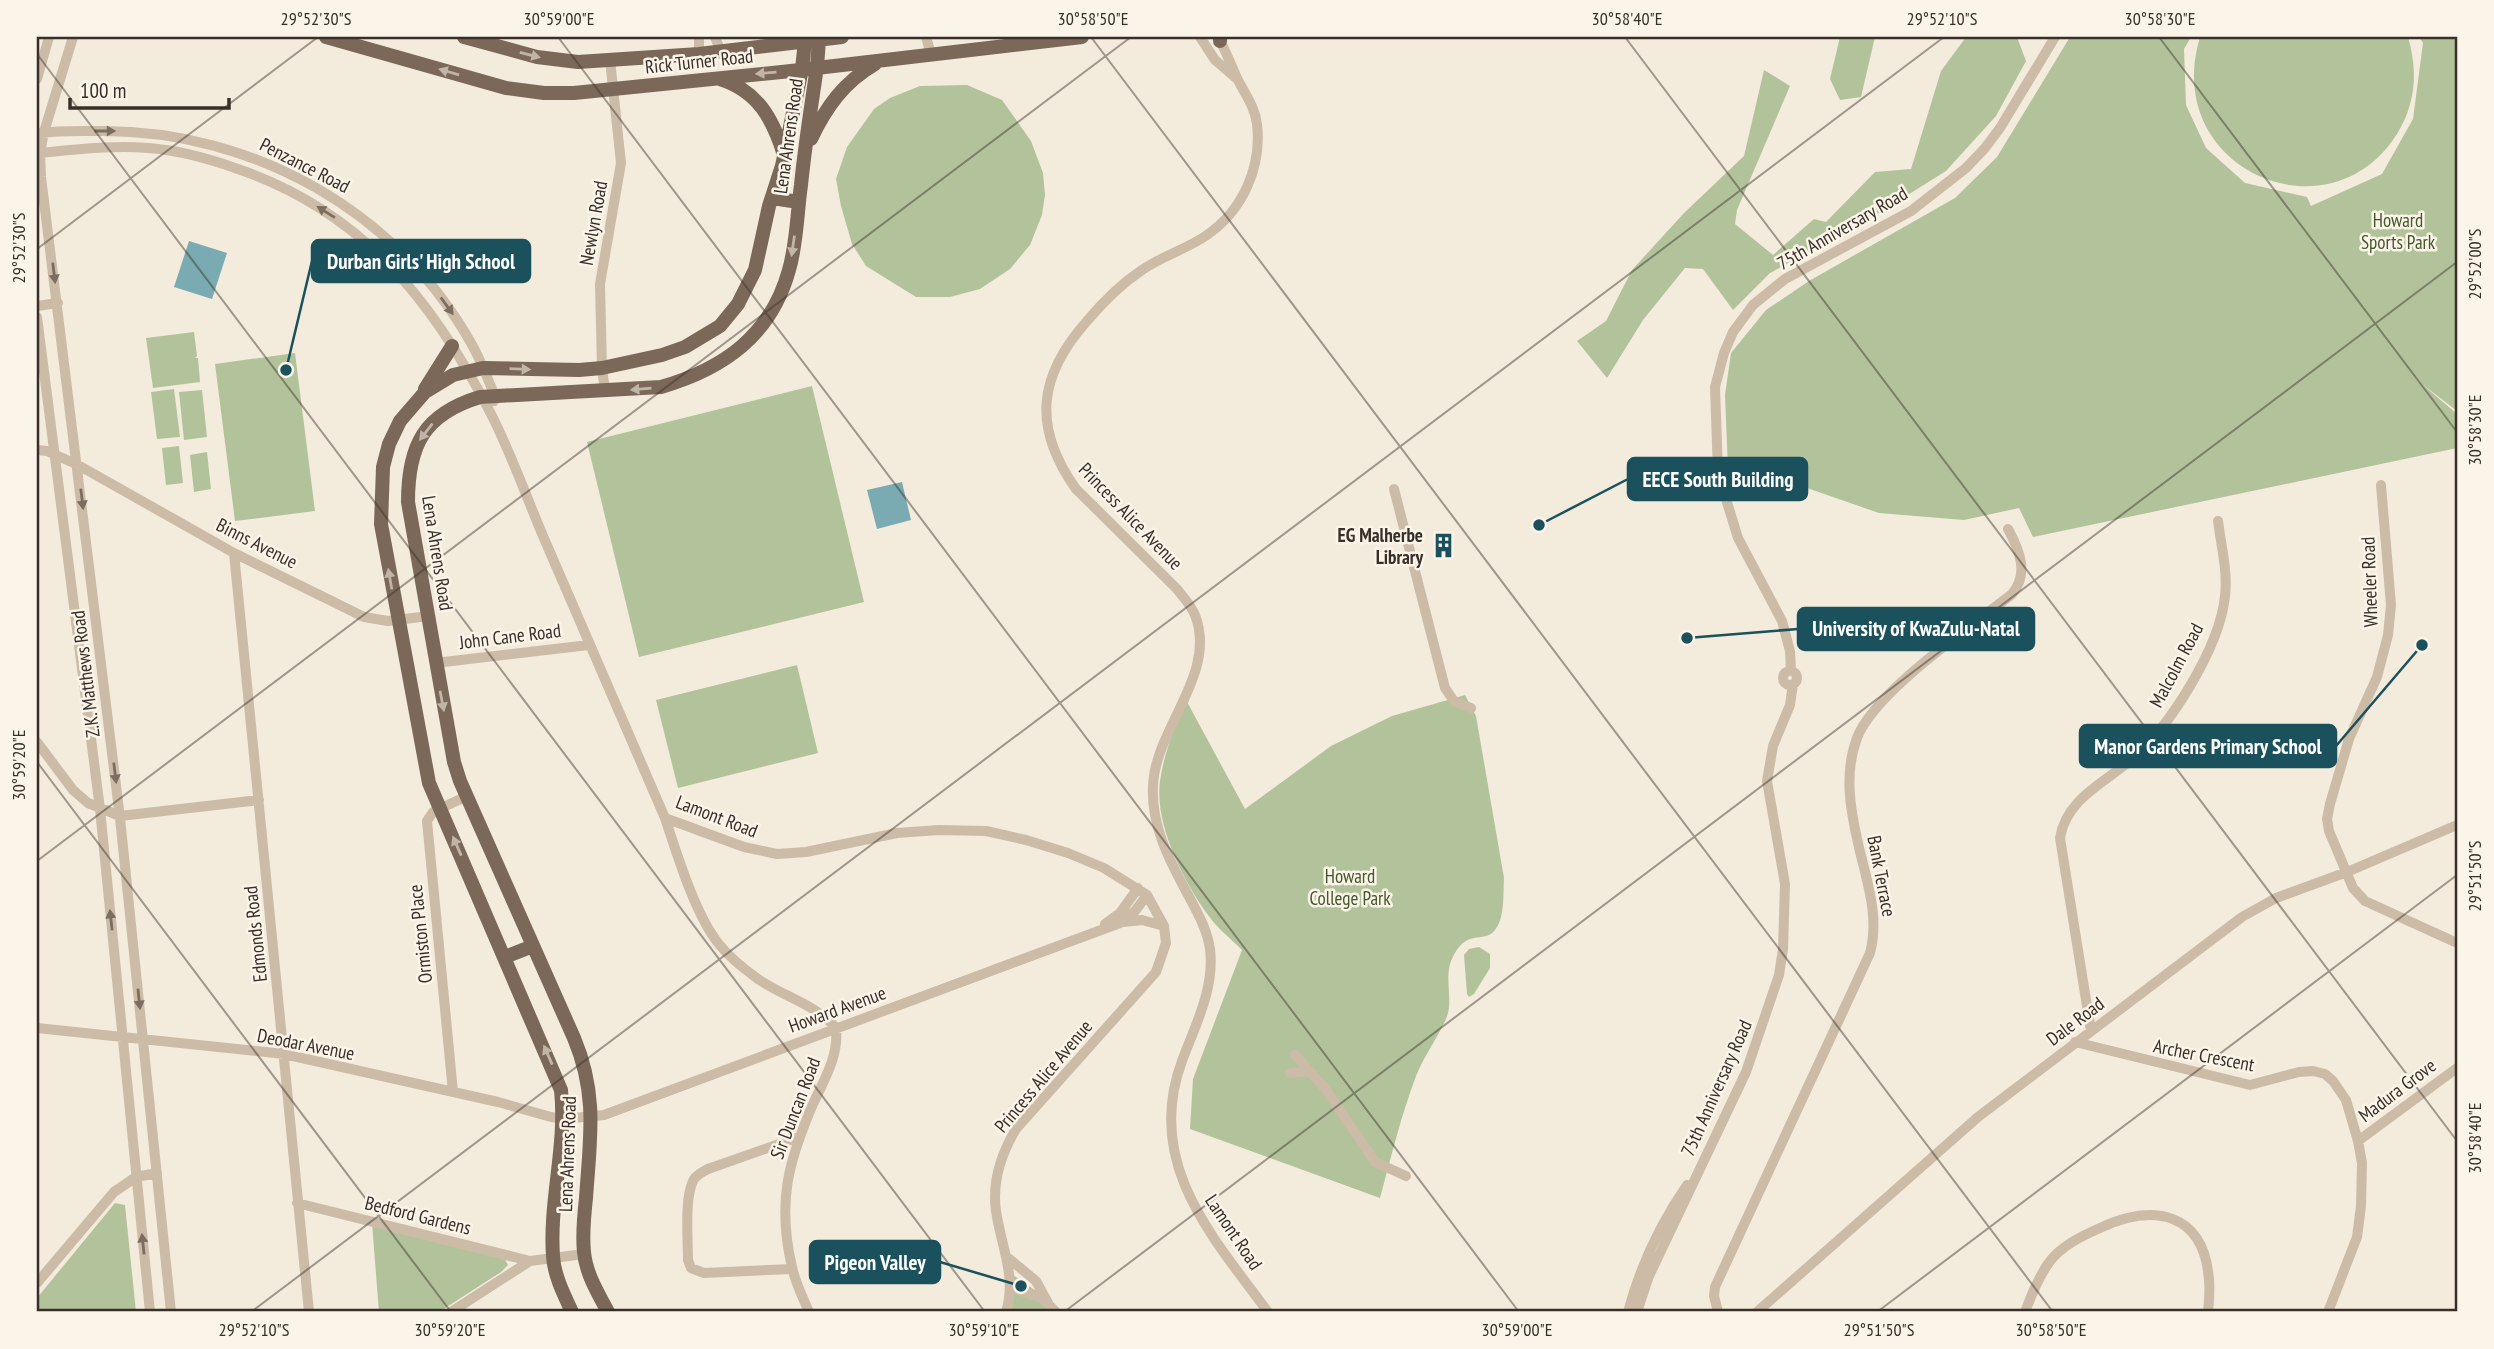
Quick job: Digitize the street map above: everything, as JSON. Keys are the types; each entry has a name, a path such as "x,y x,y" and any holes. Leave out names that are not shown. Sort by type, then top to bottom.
{"main road":[{"name":"Rick Turner Road","path":"326,37 524,91 574,93 1082,37"},
{"name":"Rick Turner Road","path":"464,37 547,59 578,62 721,52 842,37"},
{"name":"Lena Ahrens Road","path":"608,1312 589,1275 584,1254 591,1094 583,1060 454,762 408,502 411,457 420,439 444,413 462,402 487,396 661,387 716,366 748,342 772,310 784,287 794,246 812,41"},
{"path":"804,153 833,98 862,71 882,60"},
{"name":"Lena Ahrens Road","path":"572,1312 553,1258 564,1119 561,1090 554,1068 429,783 381,524 383,467 389,444 400,421 418,398 437,384 467,371 483,368 602,368 662,355 685,347 720,326 738,304 755,270 772,198 810,69"},
{"path":"717,78 742,88 761,104 773,124 784,157"},
{"path":"772,198 799,202"},
{"path":"418,398 452,346"},
{"path":"505,957 533,946"}],"street":[{"path":"37,79 49,37"},
{"name":"Z.K. Matthews Road","path":"73,37 40,133 39,153 120,817 171,1312"},
{"path":"699,37 699,54"},
{"path":"715,37 721,52"},
{"path":"926,37 931,54"},
{"name":"Princess Alice Avenue","path":"1200,37 1215,60 1238,80"},
{"name":"75th Anniversary Road","path":"1637,1312 1649,1276 1746,1072 1779,975 1784,937 1785,884 1767,781 1773,746 1790,705 1789,684 1783,677 1791,671 1790,651 1782,621 1738,538 1718,473 1715,387 1727,344 1753,305 1784,279 1911,211 1966,169 2000,128 2055,37"},
{"name":"Princess Alice Avenue","path":"1184,887 1163,844 1157,823 1153,786 1160,751 1193,677 1199,653 1198,626 1191,607 1177,589 1076,489 1065,474 1050,441 1047,392 1060,356 1072,337 1095,311 1142,271 1209,234 1238,203 1254,172 1257,122 1251,103 1219,38"},
{"name":"Newlyn Road","path":"605,391 600,284 621,163 610,60"},
{"name":"Penzance Road","path":"40,133 119,131 176,137 217,145 266,163 334,197 395,245 436,291 471,344 483,368 487,396"},
{"path":"173,152 176,137"},
{"name":"Penzance Road","path":"39,153 109,147 149,148 173,152 205,158 261,176 308,200 346,224 404,279 430,311 467,371 487,396"},
{"path":"261,176 266,163"},
{"path":"362,238 373,226"},
{"path":"37,306 58,303"},
{"name":"Z.K. Matthews Road","path":"37,317 100,809 150,1312"},
{"name":"Lamont Road","path":"487,396 491,414 665,818 744,847 777,854 806,852 897,833 986,831 1068,853 1104,868 1143,892"},
{"name":"Binns Avenue","path":"37,450 55,454 78,465 234,553 364,617 398,620 429,616"},
{"name":"Wheeler Road","path":"2381,485 2390,605 2388,635 2377,677 2349,739 2327,819 2334,844 2353,888 2365,901 2457,943"},
{"path":"1394,489 1445,688 1454,701 1471,708"},
{"name":"Malcolm Road","path":"2091,1031 2060,838 2062,824 2076,803 2132,760 2159,733 2200,667 2220,620 2225,596 2218,521"},
{"name":"Bank Terrace","path":"1718,1312 1713,1296 1715,1287 1873,941 1873,911 1850,802 1850,776 1856,741 1871,713 1886,697 2019,586 2022,566 2017,546 2008,529"},
{"name":"Edmonds Road","path":"234,553 309,1312"},
{"path":"71,583 92,580"},
{"name":"John Cane Road","path":"435,663 589,645"},
{"path":"37,742 73,790 88,803 120,817 260,800"},
{"path":"440,808 467,796"},
{"name":"Ormiston Place","path":"440,808 433,812 427,821 427,834 453,1092"},
{"path":"665,818 687,879 716,942 757,978 820,1012 836,1028"},
{"name":"Dale Road","path":"1757,1312 1978,1117 2242,917 2276,898 2347,872 2457,825"},
{"name":"Lamont Road","path":"1184,887 1205,930 1210,964 1205,998 1176,1075 1172,1093 1171,1139 1178,1171 1200,1220 1268,1312"},
{"path":"1143,892 1164,926"},
{"name":"Howard Avenue","path":"1120,923 1135,911 1143,892"},
{"name":"Howard Avenue","path":"1094,932 1143,892"},
{"name":"Howard Avenue","path":"564,1119 604,1115 1120,923 1142,919 1164,926"},
{"name":"Princess Alice Avenue","path":"1006,1312 1010,1287 1007,1257 996,1211 999,1164 1006,1146 1016,1129 1156,972 1166,943 1164,926"},
{"name":"Deodar Avenue","path":"37,1028 284,1055 564,1119"},
{"name":"Sir Duncan Road","path":"809,1312 792,1269 785,1212 788,1172 799,1138 832,1062 836,1048 836,1028"},
{"name":"Archer Crescent","path":"2075,1042 2101,1051 2250,1085 2313,1071 2325,1074 2341,1089 2358,1141 2362,1163 2361,1206 2357,1237 2328,1312"},
{"path":"1295,1055 1325,1088 1375,1162 1406,1176"},
{"name":"Madura Grove","path":"2358,1141 2457,1068"},
{"path":"1290,1073 1309,1071"},
{"path":"792,1269 704,1273 691,1268 688,1260 690,1193 692,1182 708,1169 799,1138"},
{"path":"1628,1312 1651,1246 1672,1205 1699,1169"},
{"path":"37,1283 114,1192 136,1177 157,1173"},
{"name":"Bedford Gardens","path":"298,1203 530,1261 584,1254"},
{"path":"2025,1312 2048,1263 2063,1247 2125,1218 2149,1214 2172,1217 2188,1228 2198,1241 2209,1280 2208,1312"},
{"path":"1007,1257 1036,1281 1056,1312"},
{"name":"Bedford Gardens","path":"451,1312 530,1261"},
{"path":"1010,1287 1035,1294 1048,1303"}],"green space":[{"path":"1840,37 1875,37 1861,97 1840,100 1830,79"},
{"path":"1966,37 2017,37 2026,61 1996,116 1946,171 1855,228 1770,273 1733,310 1703,269 1685,268 1643,320 1607,378 1577,341 1606,321 1632,270 1684,213 1744,156 1764,70 1790,86 1737,210 1735,224 1773,255 1814,219 1826,222 1875,172 1911,169 1941,71"},
{"name":"Howard Sports Park","path":"2070,37 2191,37 2184,49 2186,105 2206,148 2245,183 2307,197 2311,206 2382,174 2413,119 2423,43 2419,37 2457,37 2457,411 2422,384 2457,414 2457,448 2033,537 2019,508 1964,520 1879,513 1781,479 1728,469 1725,395 1731,353 1766,310 1809,281 1955,198 1997,157"},
{"path":"2200,37 2408,37 2414,74 2408,111 2397,134 2367,166 2332,183 2294,186 2258,176 2227,154 2204,123 2194,83"},
{"path":"967,85 1002,100 1031,141 1043,173 1045,195 1042,215 1030,245 1010,269 980,289 950,297 916,297 866,266 852,244 836,179 847,147 874,109 890,98 920,86"},
{"path":"194,332 195,358 198,358 200,382 153,388 146,338"},
{"path":"295,353 315,511 235,521 215,364"},
{"path":"812,386 864,602 639,657 587,442"},
{"path":"174,389 180,437 157,439 151,392"},
{"path":"202,390 207,437 184,440 179,392"},
{"path":"179,446 183,483 166,485 162,448"},
{"path":"207,452 211,489 194,492 190,455"},
{"path":"797,665 818,753 678,788 656,700"},
{"name":"Howard College Park","path":"1465,695 1476,716 1504,878 1502,912 1495,930 1485,936 1468,940 1457,950 1451,961 1448,976 1448,1012 1416,1076 1380,1198 1190,1129 1193,1079 1242,950 1220,929 1199,902 1166,834 1159,798 1160,781 1170,740 1186,700 1245,809 1331,746 1392,716"},
{"path":"1479,947 1490,954 1490,968 1474,994 1469,997 1464,955 1469,949"},
{"path":"115,1203 125,1205 136,1312 37,1312 37,1298"},
{"path":"372,1223 504,1258 508,1265 439,1312 379,1312"},
{"path":"1013,1275 1049,1300 1058,1312 1006,1312"}],"water":[{"path":"189,241 227,253 212,299 174,287"},
{"path":"902,482 911,520 877,529 867,490"}],"place":[{"name":"Durban Girls' High School","path":"286,370"},
{"name":"EECE South Building","path":"1539,525"},
{"name":"EG Malherbe Library","path":"1443,546"},
{"name":"University of KwaZulu-Natal","path":"1687,638"},
{"name":"Manor Gardens Primary School","path":"2422,645"},
{"name":"Pigeon Valley","path":"1021,1286"}]}
